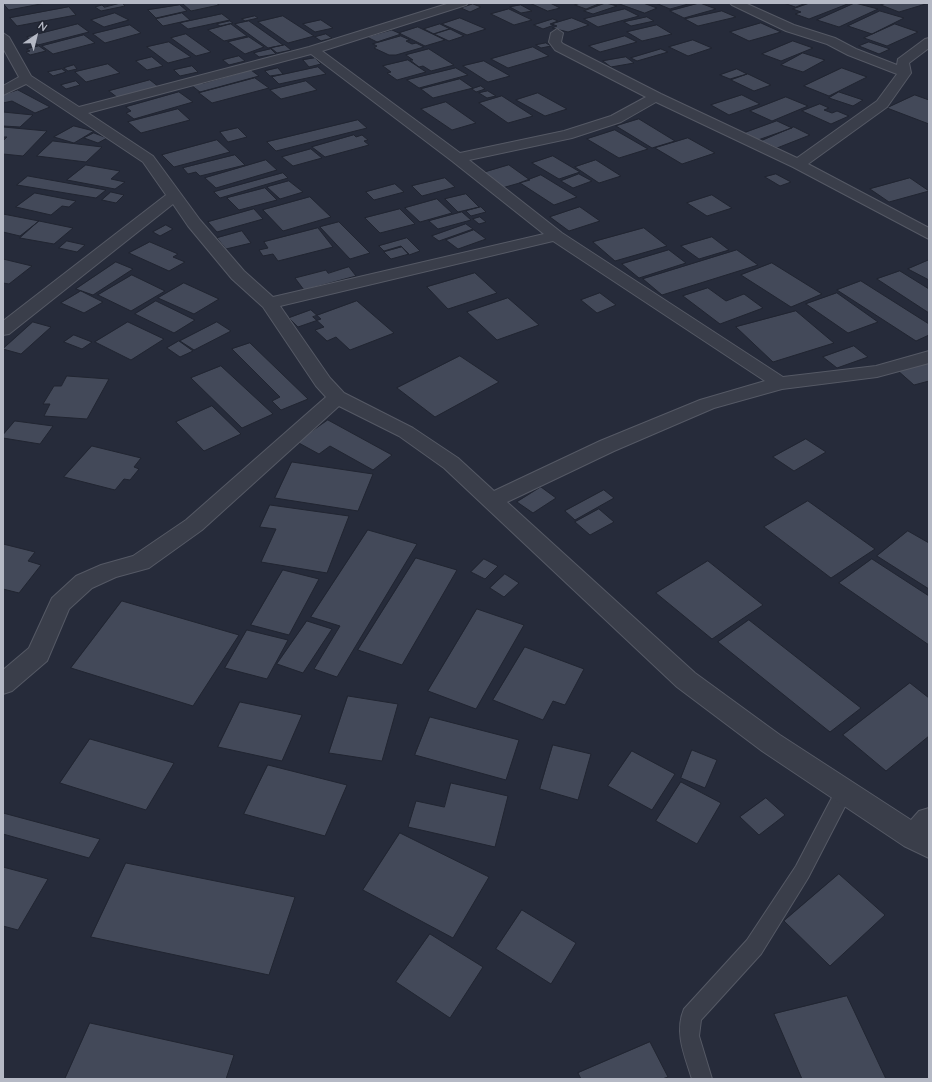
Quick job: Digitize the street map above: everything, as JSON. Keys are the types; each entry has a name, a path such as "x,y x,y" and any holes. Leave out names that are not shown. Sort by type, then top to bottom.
{"street":[{"path":"78,112 313,50 462,3"},
{"path":"736,3 790,28 831,41 852,52 904,73"},
{"path":"557,32 554,42 560,47 656,97 798,164 929,234"},
{"path":"3,37 26,78 148,159 194,223 238,275 269,303 323,382 337,397 406,432 451,464 686,680 771,742 844,791 924,834"},
{"path":"798,164 882,104 904,73 902,62 929,42"},
{"path":"313,50 457,158 556,236 780,383"},
{"path":"3,90 26,78"},
{"path":"457,158 567,135 616,119 656,97"},
{"path":"3,330 175,195"},
{"path":"269,303 556,236"},
{"path":"490,501 607,446 707,404 780,383 877,371 929,357"},
{"path":"3,684 38,654 60,604 84,582 109,571 141,562 194,525 337,397"}],"lane":[{"path":"702,1079 689,1036 691,1016 754,947 802,872 844,791"}],"building":[{"path":"3,3 46,3 9,10"},
{"path":"122,3 125,6 101,11 95,7 102,5 104,7"},
{"path":"216,3 219,5 191,11 183,4"},
{"path":"530,3 550,3 560,8 548,11"},
{"path":"581,3 601,3 586,9 575,5"},
{"path":"606,3 617,6 593,14 584,11"},
{"path":"617,3 643,3 657,8 645,13"},
{"path":"692,3 670,9 658,4"},
{"path":"700,3 716,9 684,18 670,11"},
{"path":"784,3 806,3 796,7"},
{"path":"810,3 850,3 809,19 795,14 801,12 793,9"},
{"path":"855,3 878,9 839,27 817,20"},
{"path":"887,3 929,3 899,12 881,5"},
{"path":"473,4 481,7 470,12 461,8"},
{"path":"180,5 187,11 156,18 148,10"},
{"path":"521,5 532,11 521,13 510,7"},
{"path":"69,7 76,15 17,26 10,18"},
{"path":"509,9 532,20 514,25 491,14"},
{"path":"625,9 639,16 598,27 584,19"},
{"path":"722,11 736,17 698,26 685,19"},
{"path":"880,11 904,18 872,34 848,26"},
{"path":"115,13 129,20 104,27 91,20"},
{"path":"182,13 190,20 163,26 156,19"},
{"path":"222,14 230,20 188,29 180,23"},
{"path":"255,16 258,18 245,21 242,19"},
{"path":"283,16 314,36 288,43 258,22"},
{"path":"647,17 654,21 631,26 624,22"},
{"path":"460,18 486,29 467,35 442,24"},
{"path":"572,18 589,25 568,32 552,28 557,26 552,24"},
{"path":"553,19 558,21 550,24 554,25 543,29 534,25"},
{"path":"321,20 333,28 315,32 303,24"},
{"path":"230,21 233,23 220,26 217,24"},
{"path":"249,21 283,45 268,48 235,24"},
{"path":"761,23 781,32 749,41 730,32"},
{"path":"78,24 89,32 38,45 27,37"},
{"path":"231,24 247,36 224,41 208,30"},
{"path":"440,24 450,29 434,34 424,29"},
{"path":"895,24 918,32 887,46 864,38"},
{"path":"130,25 141,33 105,43 93,34"},
{"path":"657,25 672,34 642,41 627,32"},
{"path":"418,27 445,40 425,46 399,33"},
{"path":"450,29 464,36 449,41 434,34"},
{"path":"392,30 401,34 377,42 367,37"},
{"path":"186,34 211,52 196,56 171,38"},
{"path":"326,34 332,38 321,41 315,37"},
{"path":"84,35 95,43 53,54 42,46"},
{"path":"401,36 410,40 406,41 412,44 416,43 424,47 396,55 389,55 374,48 377,46 373,44"},
{"path":"625,36 637,42 600,52 589,46"},
{"path":"249,37 264,47 245,54 228,42"},
{"path":"693,40 712,48 688,56 669,47"},
{"path":"793,41 813,48 781,61 762,54"},
{"path":"169,42 191,57 168,63 147,47"},
{"path":"869,42 890,49 879,54 859,46"},
{"path":"546,43 551,46 541,48 536,45"},
{"path":"285,45 291,50 277,53 271,48"},
{"path":"39,46 46,51 30,55 26,52 30,51 27,49"},
{"path":"533,47 549,56 508,68 491,59"},
{"path":"271,49 276,54 259,57 254,53"},
{"path":"429,49 454,65 431,71 423,66 419,67 406,55"},
{"path":"661,49 668,52 637,61 631,58"},
{"path":"803,53 825,60 803,72 781,65"},
{"path":"239,56 245,61 229,65 223,60"},
{"path":"152,57 163,66 147,70 136,61"},
{"path":"626,57 634,63 611,67 603,61"},
{"path":"315,58 321,64 309,67 303,60"},
{"path":"408,60 426,72 397,80 387,73 391,72 383,66"},
{"path":"484,61 510,76 488,82 463,66"},
{"path":"108,64 120,73 86,82 75,72"},
{"path":"74,65 77,69 68,71 64,68"},
{"path":"192,66 198,72 180,76 174,70"},
{"path":"318,67 326,74 279,84 272,77"},
{"path":"278,68 283,74 270,76 265,71"},
{"path":"456,68 468,75 419,88 407,80"},
{"path":"842,68 867,77 829,96 804,86"},
{"path":"62,69 66,72 53,76 48,72"},
{"path":"737,69 747,74 730,79 720,75"},
{"path":"251,70 259,76 200,92 191,85 201,82 203,83"},
{"path":"748,74 771,85 754,91 731,80"},
{"path":"255,78 269,88 212,103 199,93"},
{"path":"460,79 473,88 433,98 421,89"},
{"path":"150,80 159,87 118,98 109,91"},
{"path":"76,81 80,85 66,89 61,85"},
{"path":"306,81 317,90 281,99 270,90"},
{"path":"481,86 485,89 476,92 472,89"},
{"path":"18,90 50,107 35,113 12,101 3,103 3,95"},
{"path":"488,91 496,96 487,98 479,93"},
{"path":"179,92 193,102 134,119 126,113 131,111 126,107"},
{"path":"839,92 863,100 853,106 829,98"},
{"path":"538,93 567,109 545,116 516,100"},
{"path":"742,95 760,104 729,115 711,105"},
{"path":"915,95 929,100 929,124 887,108"},
{"path":"502,96 533,116 508,123 479,103"},
{"path":"786,97 808,106 772,121 750,111"},
{"path":"446,102 476,123 452,130 421,109"},
{"path":"820,104 829,108 824,110 832,113 837,111 849,116 831,124 802,111"},
{"path":"178,109 190,120 141,133 128,122"},
{"path":"3,112 33,115 20,127 3,126"},
{"path":"639,119 675,141 652,148 616,126"},
{"path":"358,120 367,128 276,151 267,142"},
{"path":"777,121 792,128 758,140 744,133"},
{"path":"74,126 94,131 74,143 54,137"},
{"path":"3,127 47,131 23,156 3,154 3,141 7,137 3,137"},
{"path":"794,127 810,135 777,148 761,141"},
{"path":"238,128 247,137 228,142 220,132"},
{"path":"615,130 648,149 619,158 587,139"},
{"path":"94,133 107,138 98,143 84,138"},
{"path":"354,135 356,137 362,135 368,140 364,141 369,145 325,157 312,147"},
{"path":"688,138 715,153 682,164 655,148"},
{"path":"217,140 230,152 174,167 162,155"},
{"path":"53,141 102,147 86,162 37,156"},
{"path":"311,149 322,158 293,166 282,157"},
{"path":"235,155 245,165 200,176 196,172 188,174 183,168"},
{"path":"553,156 580,172 559,179 532,163"},
{"path":"266,160 277,170 216,188 205,178"},
{"path":"596,160 621,176 599,183 575,167"},
{"path":"86,165 120,171 111,179 125,182 115,189 67,180"},
{"path":"509,165 530,180 502,188 482,173"},
{"path":"283,173 288,178 220,198 214,192"},
{"path":"579,174 592,181 573,188 561,181"},
{"path":"776,174 791,182 780,186 765,177"},
{"path":"541,175 577,197 554,205 520,183"},
{"path":"28,176 106,190 96,198 17,185"},
{"path":"445,178 455,187 422,196 412,186"},
{"path":"910,178 929,191 889,202 870,189"},
{"path":"289,181 303,192 280,199 267,187"},
{"path":"395,184 404,192 374,200 366,192"},
{"path":"265,188 277,200 239,210 227,198"},
{"path":"111,192 124,195 116,203 102,200"},
{"path":"35,193 76,201 69,207 62,206 51,215 16,207"},
{"path":"466,194 479,207 458,212 445,199"},
{"path":"712,195 732,208 707,216 687,203"},
{"path":"310,197 331,217 283,231 263,210"},
{"path":"437,199 452,213 420,222 405,208"},
{"path":"481,207 486,212 471,216 466,211"},
{"path":"580,207 600,221 569,231 550,217"},
{"path":"254,209 263,219 217,232 208,222"},
{"path":"400,209 415,224 380,233 365,218"},
{"path":"462,212 471,220 438,229 429,221"},
{"path":"3,214 39,221 20,236 3,232"},
{"path":"480,217 486,222 479,224 473,219"},
{"path":"39,221 73,228 54,244 20,238"},
{"path":"339,222 370,253 350,259 320,227"},
{"path":"466,224 473,229 439,241 432,236"},
{"path":"166,225 173,229 160,236 153,232"},
{"path":"318,228 333,247 278,261 273,254 263,256 259,250 268,248 264,242"},
{"path":"644,228 667,246 615,261 593,242"},
{"path":"474,230 486,239 458,249 446,240"},
{"path":"242,231 251,243 226,249 217,238"},
{"path":"712,237 729,250 699,259 681,246"},
{"path":"407,238 420,251 409,255 401,246 384,251 379,246"},
{"path":"67,241 85,245 77,252 59,248"},
{"path":"150,242 178,254 173,257 185,262 169,271 129,253"},
{"path":"402,247 409,254 391,259 384,252"},
{"path":"669,250 686,263 639,278 622,264"},
{"path":"737,250 758,265 662,295 643,279"},
{"path":"3,259 32,266 9,284 3,283"},
{"path":"929,260 929,280 908,269"},
{"path":"116,262 133,269 93,295 76,289"},
{"path":"772,263 822,294 791,307 741,275"},
{"path":"349,267 356,276 304,290 295,278 326,270 328,273"},
{"path":"900,271 929,289 929,313 877,279"},
{"path":"475,273 497,293 448,309 427,287"},
{"path":"132,275 165,291 131,311 98,295"},
{"path":"861,281 929,324 929,335 916,341 837,290"},
{"path":"184,283 219,299 194,314 158,298"},
{"path":"708,288 726,301 744,294 763,308 720,324 683,296"},
{"path":"81,291 103,302 84,313 61,303"},
{"path":"600,293 616,305 597,313 581,300"},
{"path":"837,293 878,322 848,333 806,304"},
{"path":"508,298 539,325 497,340 467,312"},
{"path":"156,301 195,320 174,333 135,314"},
{"path":"357,301 394,333 350,350 336,337 327,341 315,330 324,327 313,317"},
{"path":"311,310 321,319 298,327 289,318"},
{"path":"796,311 834,343 773,362 736,327"},
{"path":"33,322 51,327 21,354 3,349"},
{"path":"128,322 164,339 131,360 95,342"},
{"path":"217,322 231,331 194,350 180,341"},
{"path":"74,335 92,342 82,349 64,342"},
{"path":"179,341 193,351 180,357 167,348"},
{"path":"250,343 308,399 281,410 272,401 280,397 232,349"},
{"path":"854,346 868,357 837,368 823,357"},
{"path":"460,356 499,382 435,417 397,388"},
{"path":"929,362 929,381 914,385 897,370"},
{"path":"221,366 273,414 242,428 191,378"},
{"path":"67,376 109,379 87,419 44,416 50,404 43,404 54,386 61,386"},
{"path":"212,406 241,434 204,451 176,422"},
{"path":"328,420 392,455 373,470 330,446 319,454 297,442"},
{"path":"15,421 53,426 40,444 3,438 3,435"},
{"path":"806,439 826,452 794,471 773,457"},
{"path":"92,446 141,458 134,467 139,469 130,480 124,479 115,490 64,477"},
{"path":"292,462 373,474 358,511 275,498"},
{"path":"541,487 556,498 533,513 517,502"},
{"path":"604,490 614,498 575,520 565,511"},
{"path":"808,501 875,549 831,578 764,527"},
{"path":"270,505 349,516 327,573 261,562 276,529 260,527"},
{"path":"599,509 614,522 590,535 575,522"},
{"path":"368,530 417,544 337,677 314,669 340,626 311,617"},
{"path":"908,531 929,543 929,589 877,556"},
{"path":"3,544 35,552 28,561 41,565 19,593 3,589"},
{"path":"416,558 457,570 402,665 358,650"},
{"path":"484,559 498,566 485,579 471,572"},
{"path":"872,559 929,596 929,645 839,583"},
{"path":"708,561 763,605 712,639 656,593"},
{"path":"283,570 319,579 289,635 251,625"},
{"path":"505,574 519,583 504,597 490,588"},
{"path":"122,601 239,635 193,706 71,668"},
{"path":"477,609 524,625 476,709 428,691"},
{"path":"749,620 861,708 830,732 718,642"},
{"path":"307,621 332,629 303,673 277,664"},
{"path":"247,630 288,640 267,679 225,668"},
{"path":"525,647 584,669 565,705 553,701 543,720 493,700"},
{"path":"910,683 929,698 929,736 886,771 843,735"},
{"path":"348,696 398,704 382,761 329,753"},
{"path":"240,702 302,715 282,761 218,747"},
{"path":"430,717 519,740 506,780 415,755"},
{"path":"90,739 174,763 146,810 60,783"},
{"path":"553,745 591,754 578,800 540,789"},
{"path":"692,750 717,760 705,788 681,778"},
{"path":"632,751 675,774 652,810 608,786"},
{"path":"268,765 347,785 325,836 244,814"},
{"path":"681,782 721,803 697,844 656,821"},
{"path":"451,783 508,796 495,847 408,827 416,801 444,807"},
{"path":"766,798 785,815 759,835 740,817"},
{"path":"3,813 100,839 89,858 3,834"},
{"path":"400,833 489,877 453,938 363,890"},
{"path":"126,863 295,897 269,975 91,937"},
{"path":"3,867 48,879 18,930 3,926"},
{"path":"839,874 885,915 830,966 784,921"},
{"path":"522,910 576,943 551,984 496,949"},
{"path":"430,934 483,967 450,1018 396,982"},
{"path":"847,996 886,1079 802,1079 774,1014"},
{"path":"90,1023 234,1055 226,1079 65,1079"},
{"path":"650,1042 668,1077 662,1079 581,1079 578,1073"}]}
